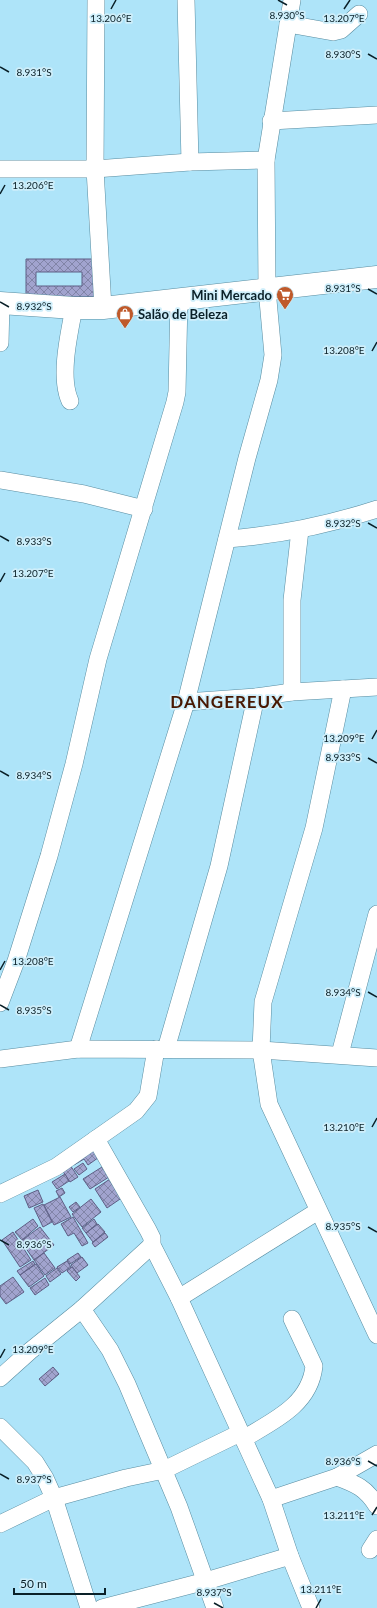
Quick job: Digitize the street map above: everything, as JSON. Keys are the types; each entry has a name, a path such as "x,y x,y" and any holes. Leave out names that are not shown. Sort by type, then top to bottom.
{"main road":[{"path":"0,303 74,308 103,308 377,277"}],"street":[{"path":"96,0 95,169 103,308"},
{"path":"186,0 190,162"},
{"path":"78,1048 186,702 247,458 272,367 273,355 267,289 266,160 271,121 292,0"},
{"path":"288,24 333,32 341,30 359,14"},
{"path":"271,121 377,115"},
{"path":"0,169 95,169 190,162 266,160"},
{"path":"0,1003 16,961 49,856 74,764 98,659 144,509 177,392 179,299"},
{"path":"0,303 0,343"},
{"path":"70,401 66,391 66,360 74,308"},
{"path":"0,480 84,494 144,509"},
{"path":"227,539 261,537 300,530 346,519 377,508"},
{"path":"292,692 292,600 300,530"},
{"path":"186,702 377,686"},
{"path":"343,689 314,828 263,1002 261,1050 269,1104 377,1335"},
{"path":"0,1194 56,1167 136,1111 143,1104 151,1083 219,866 256,697"},
{"path":"340,1054 377,914"},
{"path":"0,1059 78,1048 261,1050 340,1054 377,1058"},
{"path":"96,1139 152,1238 152,1245 179,1298 272,1499 290,1556 312,1608"},
{"path":"179,1298 318,1211"},
{"path":"0,1378 30,1351 82,1309 152,1245"},
{"path":"82,1309 118,1364 164,1470 215,1608"},
{"path":"0,1524 54,1498 126,1478 164,1470 242,1436 295,1406 309,1386 314,1366 292,1319"},
{"path":"0,1428 35,1462 54,1498 88,1608"},
{"path":"272,1499 337,1476 370,1458"},
{"path":"366,1490 370,1458"},
{"path":"337,1476 366,1490 377,1506"},
{"path":"102,1608 206,1581 290,1556"}],"building":[{"path":"26,259 93,259 95,297 26,297","holes":["36,272 82,272 82,286 36,286"]},
{"path":"94,1143 102,1155 88,1165 84,1159 74,1165 69,1159"},
{"path":"83,1163 87,1169 79,1175 74,1169"},
{"path":"70,1165 78,1177 70,1182 62,1170"},
{"path":"102,1167 109,1177 90,1189 83,1179"},
{"path":"65,1174 69,1181 57,1189 52,1182"},
{"path":"110,1179 123,1197 107,1208 95,1189"},
{"path":"62,1188 65,1193 59,1197 56,1191"},
{"path":"38,1190 43,1202 29,1208 24,1196"},
{"path":"60,1197 71,1217 54,1225 44,1205"},
{"path":"91,1199 101,1212 82,1227 72,1214"},
{"path":"76,1202 80,1207 73,1212 69,1207"},
{"path":"43,1204 52,1222 43,1227 34,1208"},
{"path":"73,1217 88,1243 82,1246 74,1233 68,1236 61,1224"},
{"path":"33,1219 38,1226 22,1240 15,1232"},
{"path":"94,1219 97,1224 86,1233 82,1228"},
{"path":"98,1224 105,1232 93,1242 86,1233"},
{"path":"40,1227 54,1245 34,1260 21,1241"},
{"path":"13,1232 31,1260 20,1267 2,1240"},
{"path":"105,1233 108,1237 95,1247 92,1243"},
{"path":"44,1253 55,1268 45,1275 34,1260"},
{"path":"78,1253 81,1257 70,1264 67,1260"},
{"path":"82,1257 88,1265 77,1273 71,1265"},
{"path":"33,1261 35,1264 20,1275 17,1271"},
{"path":"67,1261 71,1267 62,1273 57,1267"},
{"path":"36,1264 44,1276 29,1287 20,1275"},
{"path":"72,1267 80,1277 76,1281 67,1271"},
{"path":"57,1268 61,1274 50,1282 46,1276"},
{"path":"13,1277 24,1292 6,1304 0,1296 0,1286"},
{"path":"45,1278 49,1285 35,1295 30,1288"},
{"path":"53,1367 59,1374 45,1386 39,1379"}],"place":[{"name":"Mini Mercado","path":"285,310"},
{"name":"Salão de Beleza","path":"125,329"}],"district":[{"name":"DANGEREUX","path":"227,701"}]}
